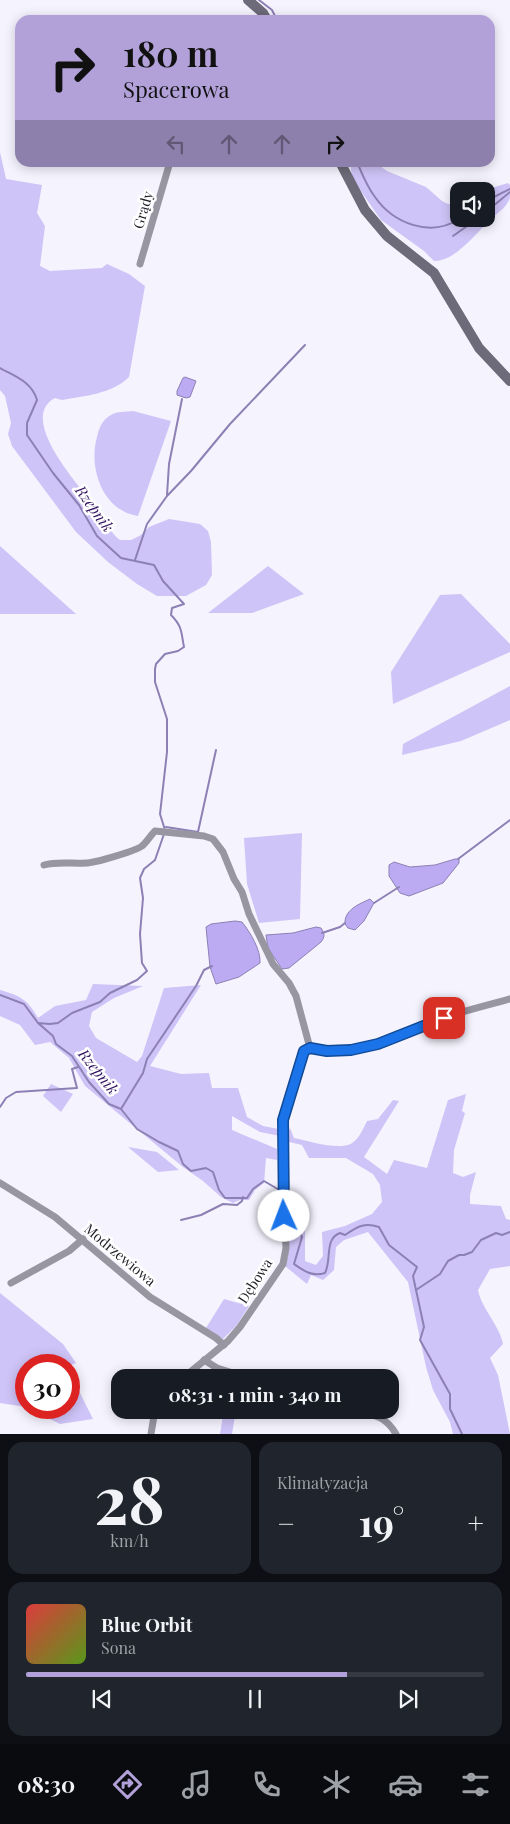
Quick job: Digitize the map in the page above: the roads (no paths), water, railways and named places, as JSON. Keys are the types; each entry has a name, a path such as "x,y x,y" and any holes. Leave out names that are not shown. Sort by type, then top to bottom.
{"street":[{"path":"248,0 264,15"},
{"name":"Grądy","path":"140,264 169,167"},
{"path":"343,167 365,210 387,236 434,273 479,348 510,382"},
{"path":"44,865 54,862 87,863 102,861 144,845 154,832 204,836 213,839 223,852 234,879 242,892 249,914 272,964 296,996 310,1048 327,1051 351,1050 378,1044 401,1036 428,1023 510,999"},
{"name":"Dębowa","path":"194,1369 224,1345 240,1327 283,1264 286,1248 283,1187 283,1120 304,1051 310,1048"},
{"name":"Modrzewiowa","path":"0,1182 56,1217 150,1297 216,1338 224,1345"},
{"path":"11,1283 68,1251 83,1240"},
{"path":"204,1360 220,1369"},
{"path":"151,1434 154,1419"},
{"path":"383,1419 387,1421 396,1434"}],"waterway":[{"path":"259,0 272,10 274,15"},
{"path":"359,167 375,197 392,214 413,225 424,227 450,224"},
{"path":"495,196 510,189"},
{"path":"495,204 510,192"},
{"path":"453,236 466,227"},
{"path":"135,560 147,524 167,496 191,471 230,424 305,345"},
{"name":"Rzepnik","path":"0,368 23,381 35,394 37,400 27,423 27,435 53,473 79,505 97,536 121,558 154,565 163,581 184,604 172,608 171,615 180,627 184,647 178,651 165,654 156,664 155,669 155,682 167,719 167,752 160,814 165,830"},
{"path":"167,495 169,464 182,399"},
{"path":"166,827 198,832 216,750"},
{"path":"458,859 510,820"},
{"name":"Rzepnik","path":"164,834 155,860 144,869 140,878 143,898 140,934 142,963 147,971 137,980 110,993 100,1002 72,1013 58,1023 38,1023 53,1036 56,1044 72,1056 89,1082 109,1104 121,1109 137,1129 178,1151 183,1164 191,1171 206,1168 213,1172 219,1190 225,1198 247,1198 253,1189 264,1181 281,1191"},
{"path":"374,903 399,887"},
{"path":"322,933 340,927 345,923"},
{"path":"121,1109 143,1073 147,1059 196,986 204,970 212,966"},
{"path":"0,995 24,1004 38,1023"},
{"path":"0,1107 6,1098 16,1092 77,1088 72,1069 78,1067"},
{"name":"Rzepnik","path":"285,1193 294,1197 297,1205 292,1218 302,1237 294,1264 305,1271 312,1274 325,1273 330,1245 335,1236 340,1233 345,1235 365,1225 379,1227 389,1245 417,1267 413,1276 424,1327 420,1340 450,1394 450,1409 462,1434"},
{"path":"181,1220 201,1215 223,1204 237,1205 242,1201 243,1197"},
{"path":"416,1290 440,1274 448,1261 459,1255 472,1252 481,1240 496,1233 502,1235 510,1232"}]}
